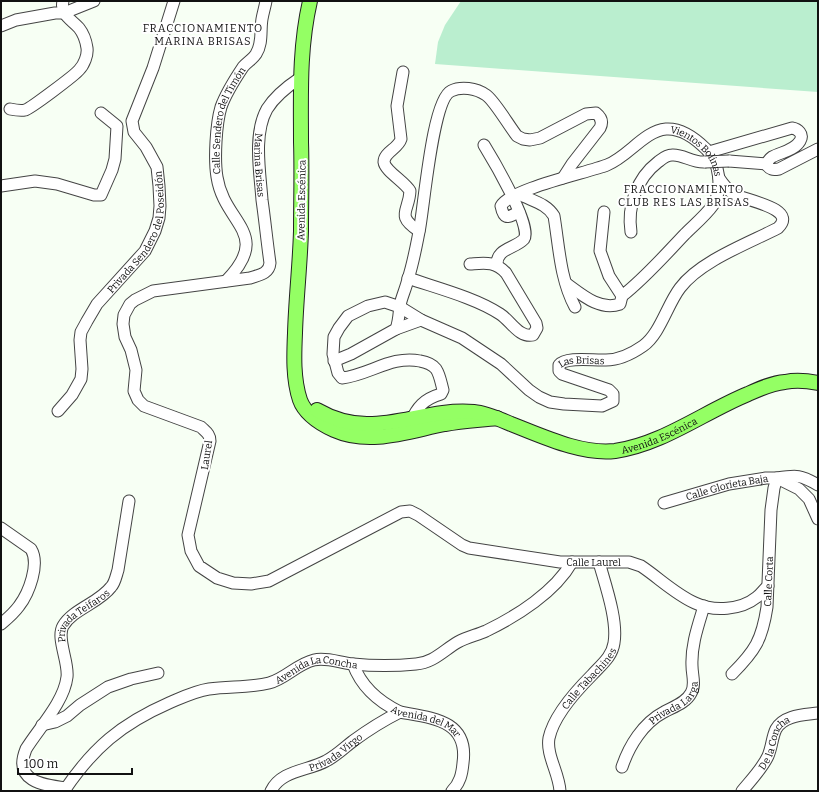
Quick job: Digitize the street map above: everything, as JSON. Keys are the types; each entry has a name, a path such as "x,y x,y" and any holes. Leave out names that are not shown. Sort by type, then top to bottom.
{"main road":[{"name":"Avenida Escénica","path":"310,1 306,18 300,78 302,144 301,233 294,351 295,377 303,407 313,417 333,429 350,436 387,436 446,424 497,418"},
{"name":"Avenida Escénica","path":"300,399 319,411 346,423 368,425 460,412 475,412 497,418 572,446 596,452 615,451 644,444 672,432 726,403 785,381 818,383"}],"street":[{"path":"10,109 26,110 72,77 84,63 87,48 84,37 79,28 64,14 62,6 63,1"},
{"path":"1,26 16,20 55,13 64,14 94,1"},
{"name":"Privada Sendero del Poseidón","path":"58,411 72,395 81,379 81,332 102,299 145,251 156,231 160,206 157,167 146,147 134,132 132,121 153,68 174,1"},
{"name":"Calle Sendero del Timón","path":"226,281 236,271 244,258 247,245 245,234 240,224 228,209 221,195 217,176 216,148 218,123 221,107 233,84 244,66 256,54 262,39 262,19 266,1"},
{"path":"403,72 398,106 401,139 400,143 385,157 384,163 387,168 408,186 410,191 405,212 406,218 408,223 419,231"},
{"name":"Marina Brisas","path":"270,268 259,167 259,140 262,121 266,110 287,86 300,78"},
{"path":"396,329 399,322 400,307 419,231 434,136 442,104 445,96 450,91 472,89 486,95 517,136 522,139 530,140 540,138 586,114 593,112 596,113 601,119 602,125 563,178"},
{"path":"1,186 36,181 57,184 94,195 101,195 115,159 117,126 101,113"},
{"path":"631,232 630,210 634,194 643,178 654,165 665,157 671,155 680,156 698,162 707,157 792,128 796,128 802,135 801,140 788,151 771,157 766,164"},
{"name":"Vientos Bolinas","path":"516,195 551,181 608,165 623,157 641,140 656,132 666,129 685,134 698,141 707,157 715,162 719,178 718,191 712,205 622,296 620,304 608,307 582,296 566,284"},
{"path":"484,145 516,195 519,212 525,228 525,238 501,253 496,260 496,265"},
{"path":"707,157 728,161 766,164 773,170 779,169 818,149"},
{"name":"Las Brisas","path":"384,302 400,307 421,320 462,338 502,364 529,390 539,397 550,402 564,404 602,406 608,404 613,401 614,398 613,394 609,390 562,374 559,371 559,365 561,362 570,360 607,360 618,358 630,354 644,346 654,334 681,287 698,270 778,228 783,221 778,212 770,207 735,195 719,178"},
{"path":"519,212 508,217 502,214 501,206 503,202 516,195 545,206 551,210 554,216 561,265 566,284 575,307"},
{"path":"712,205 735,195"},
{"path":"604,212 600,251 609,276 622,296"},
{"path":"407,283 454,294 494,310 523,334 528,336 532,335 537,328 536,323 506,273 496,265 470,264"},
{"name":"Laurel","path":"270,268 267,272 261,275 153,291 145,294 130,304 124,315 123,324 125,337 131,350 136,370 134,391 138,400 144,406 201,427 210,437 188,535 191,551 200,566 217,578 233,583 251,584 269,581 396,514 410,511"},
{"path":"406,432 420,406 426,400 441,394 443,390 438,372 435,368 428,363 415,360 404,360 342,378 338,373 333,354 334,337 348,316 368,306 384,302 407,283"},
{"path":"334,361 351,354 396,329 421,320"},
{"path":"777,478 796,476 804,477 818,485"},
{"name":"Calle Glorieta Baja","path":"664,503 728,484 766,478 777,478 799,489 809,499 818,519"},
{"name":"Calle Corta","path":"732,674 747,659 761,636 767,607 771,510 777,478"},
{"name":"Privada Teifaros","path":"65,790 40,784 28,776 24,769 23,755 62,694 65,685 67,675 66,659 61,634 62,627 66,621 104,594 111,587 118,570 129,501"},
{"name":"Calle Laurel","path":"410,511 418,514 462,545 469,548 560,562 634,563 641,566 682,596 696,604 704,606 722,609 738,606 757,597 768,586"},
{"path":"1,528 31,549 34,554 34,566 31,581 19,606 1,624"},
{"name":"Avenida La Concha","path":"65,790 98,749 111,736 124,726 154,709 185,696 207,689 252,687 271,683 314,660 353,664 416,664 429,662 451,646 489,629 525,608 566,573 572,562"},
{"name":"Calle Tabachines","path":"560,791 558,779 548,748 549,738 565,706 586,681 606,661 612,652 615,642 612,606 599,562"},
{"name":"Privada Larga","path":"622,767 630,747 641,732 658,715 688,698 692,692 694,685 692,649 704,606"},
{"name":"Avenida del Mar","path":"353,664 362,683 376,696 400,712 439,720 457,731 461,737 464,758 461,779 456,788 452,791"},
{"path":"42,724 56,722 67,716 108,686 132,678 158,673"},
{"name":"Privada Virgo","path":"271,791 277,783 285,777 294,772 325,762 353,741 400,712"},
{"name":"De la Concha","path":"742,791 762,766 780,723 787,718 818,713"}],"green space":[{"path":"461,1 818,1 818,92 435,64 438,42 445,25"}],"district":[{"name":"FRACCIONAMIENTO MARINA BRISAS","path":"203,34"},
{"name":"FRACCIONAMIENTO CLUB RES LAS BRISAS","path":"684,195"}]}
